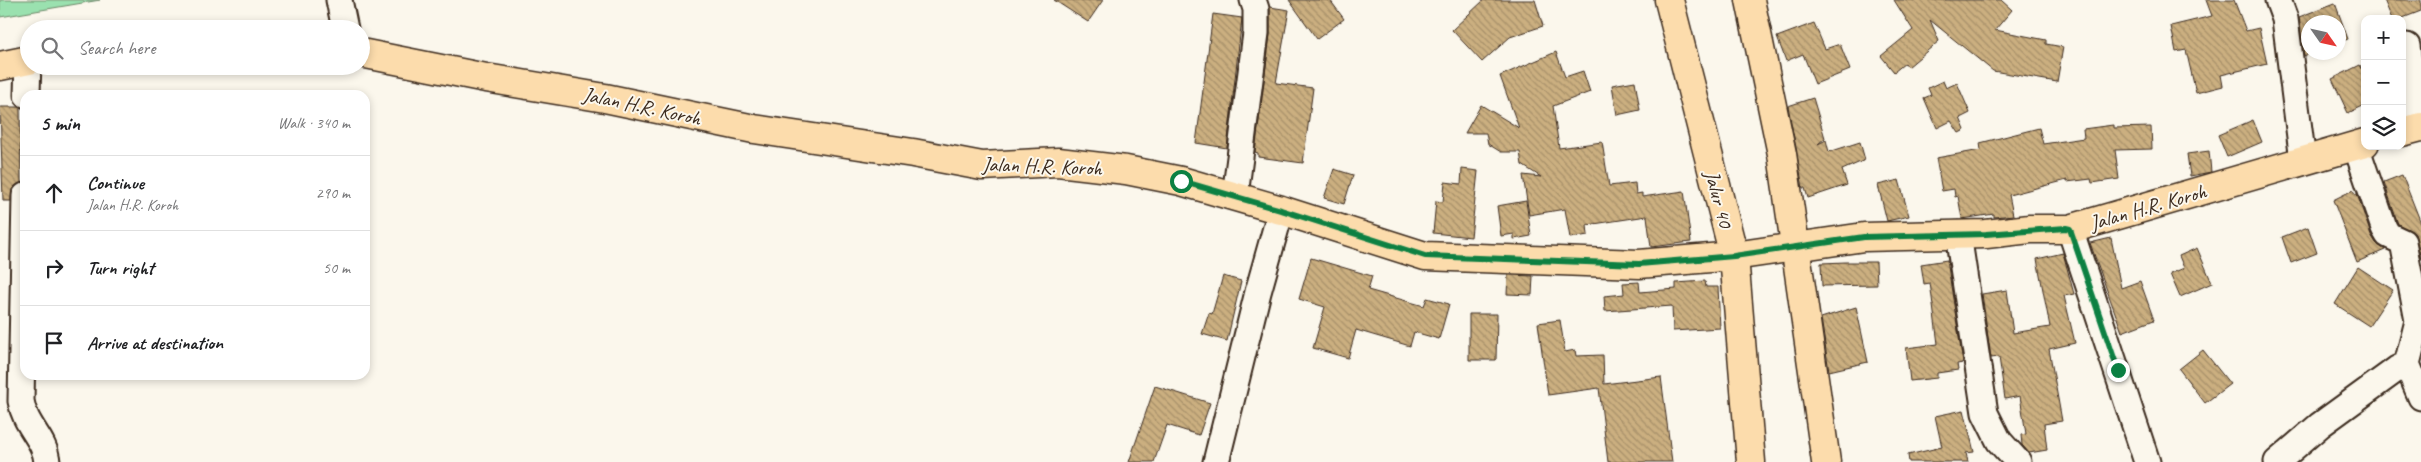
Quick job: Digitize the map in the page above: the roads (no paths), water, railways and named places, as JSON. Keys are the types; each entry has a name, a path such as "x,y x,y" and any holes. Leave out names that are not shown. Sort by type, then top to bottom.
{"main road":[{"name":"Jalur 40","path":"1669,0 1734,256 1751,462"},
{"path":"1750,0 1782,154 1826,462"},
{"name":"Jalan H.R. Koroh","path":"370,55 486,78 596,96 754,129 913,153 982,166 1058,162 1126,170 1181,181 1235,196 1425,256 1639,264 1734,256 1864,237 1986,234 2030,229 2070,229 2361,144"},
{"path":"0,66 20,62"}],"street":[{"path":"339,0 343,20"},
{"path":"1235,196 1256,33 1256,9 1253,0"},
{"path":"2278,0 2285,19 2303,161"},
{"path":"2407,46 2414,129"},
{"path":"28,75 28,90"},
{"path":"2363,150 2384,228 2388,235 2403,242 2418,321 2407,364 2421,397"},
{"path":"1216,462 1258,292 1281,210"},
{"path":"2070,229 2146,462"},
{"path":"1958,234 1986,413 1999,441 2018,462"},
{"path":"2277,462 2320,425 2407,364"},
{"path":"22,380 22,401 27,422 44,446 47,462"}]}
